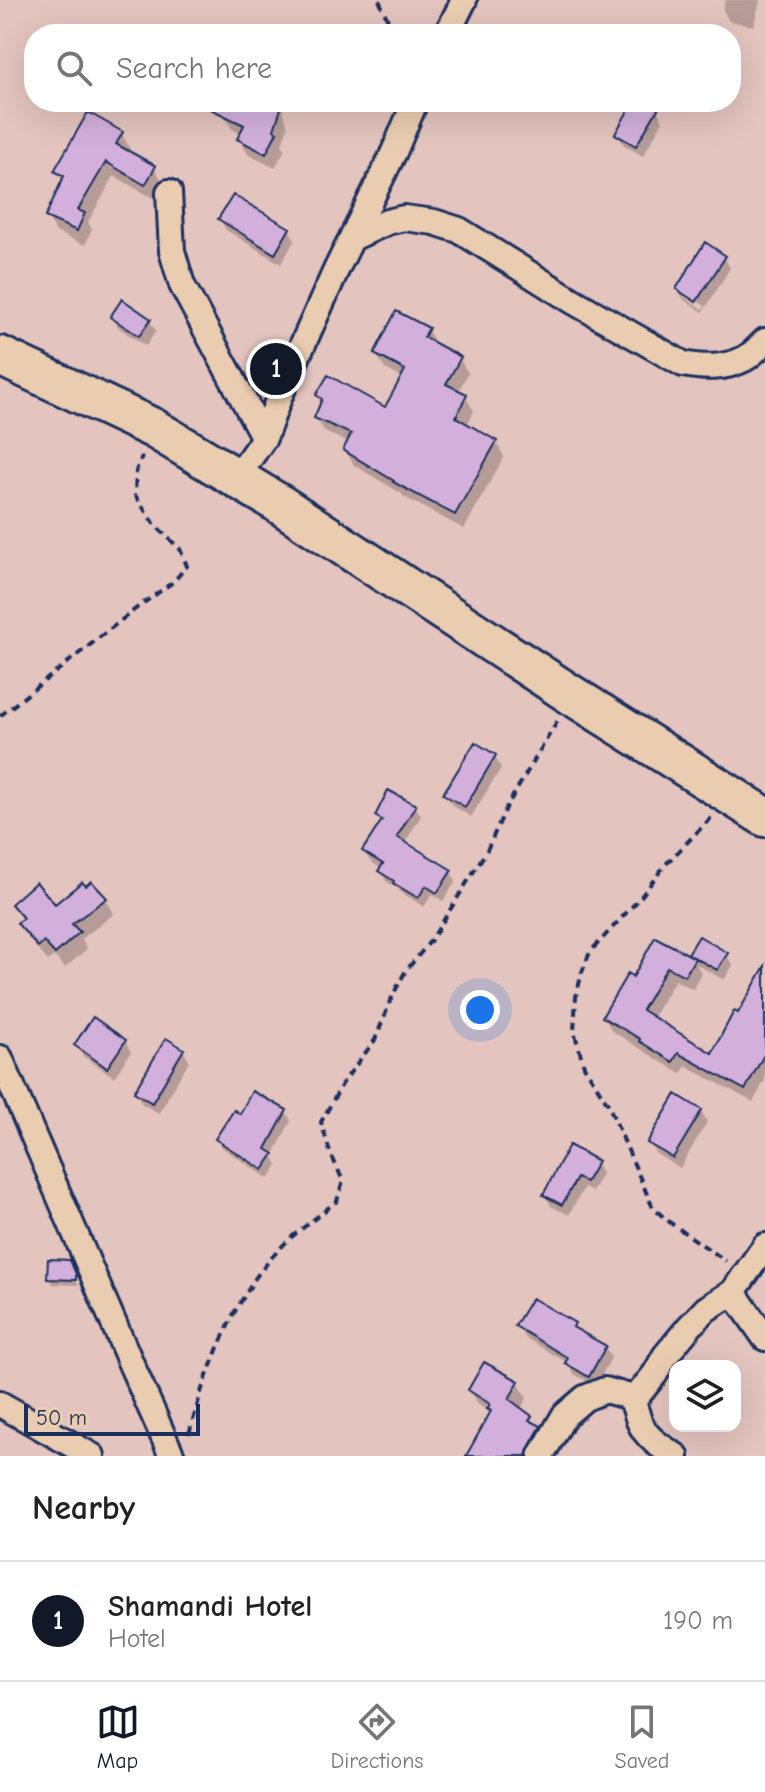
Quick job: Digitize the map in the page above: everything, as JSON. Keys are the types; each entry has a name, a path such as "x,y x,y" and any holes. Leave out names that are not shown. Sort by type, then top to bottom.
{"highway":[{"path":"0,356 153,428 237,477 765,817"}],"street":[{"path":"452,24 464,0"},
{"path":"237,477 264,438 280,395 411,112"},
{"path":"169,192 172,251 182,285 264,438"},
{"path":"352,238 404,218 434,222 459,230 573,301 683,364 717,367 745,359 765,341"},
{"path":"0,1058 172,1456"},
{"path":"541,1456 564,1416 585,1398 605,1390 630,1397 638,1395 665,1356 706,1309 736,1287 765,1246"},
{"path":"736,1287 765,1338"},
{"path":"630,1397 645,1432 676,1456"},
{"path":"0,1404 92,1456"}],"path":[{"path":"379,0 390,24"},
{"path":"0,716 173,582 187,566 180,549 154,524 135,495 136,471 153,428"},
{"path":"188,1435 217,1350 234,1313 256,1277 289,1239 337,1201 343,1181 321,1122 344,1081 375,1040 405,972 425,949 455,904 487,850 507,806 573,696"},
{"path":"732,796 665,865 640,898 590,952 576,997 574,1031 584,1066 608,1104 653,1208 730,1264 736,1287"}],"building":[{"path":"88,112 123,132 116,144 156,166 145,185 106,162 78,210 85,213 77,231 45,217 64,176 54,171"},
{"path":"217,112 280,112 274,130 277,132 266,154 237,139 244,125"},
{"path":"627,112 656,112 636,146 615,134"},
{"path":"233,195 290,228 275,254 218,219"},
{"path":"705,242 726,256 696,302 676,289"},
{"path":"122,299 151,319 139,336 110,317"},
{"path":"396,311 429,328 424,337 461,357 446,384 467,394 456,417 497,441 455,515 393,482 343,450 351,434 314,418 322,399 316,395 328,375 385,407 405,370 374,354"},
{"path":"475,742 496,755 465,807 443,794"},
{"path":"388,790 416,805 397,837 452,870 437,893 426,886 418,898 378,871 383,864 362,851 382,820 375,816"},
{"path":"91,881 107,898 72,924 80,932 55,954 44,942 38,947 17,923 23,918 11,904 36,882 55,904 82,882 86,886"},
{"path":"699,936 728,953 717,970 688,954"},
{"path":"655,937 695,958 685,976 667,967 642,1010 712,1053 734,1011 738,1013 765,966 765,1053 745,1090 678,1053 673,1062 602,1017 628,973 633,977"},
{"path":"93,1017 126,1040 107,1068 74,1045"},
{"path":"166,1038 184,1049 152,1103 134,1092"},
{"path":"252,1091 287,1110 266,1149 274,1154 263,1170 215,1139 234,1110 240,1114"},
{"path":"676,1094 702,1110 673,1158 647,1143"},
{"path":"569,1145 598,1161 586,1182 577,1178 562,1205 543,1195"},
{"path":"48,1259 70,1260 76,1280 47,1279"},
{"path":"532,1298 575,1323 573,1327 606,1346 589,1377 565,1363 568,1358 515,1326"},
{"path":"484,1362 519,1381 509,1399 532,1416 529,1420 541,1426 526,1456 466,1456 491,1411 487,1409 490,1404 468,1390"}],"place":[{"name":"Shamandi Hotel","path":"276,369"}]}
